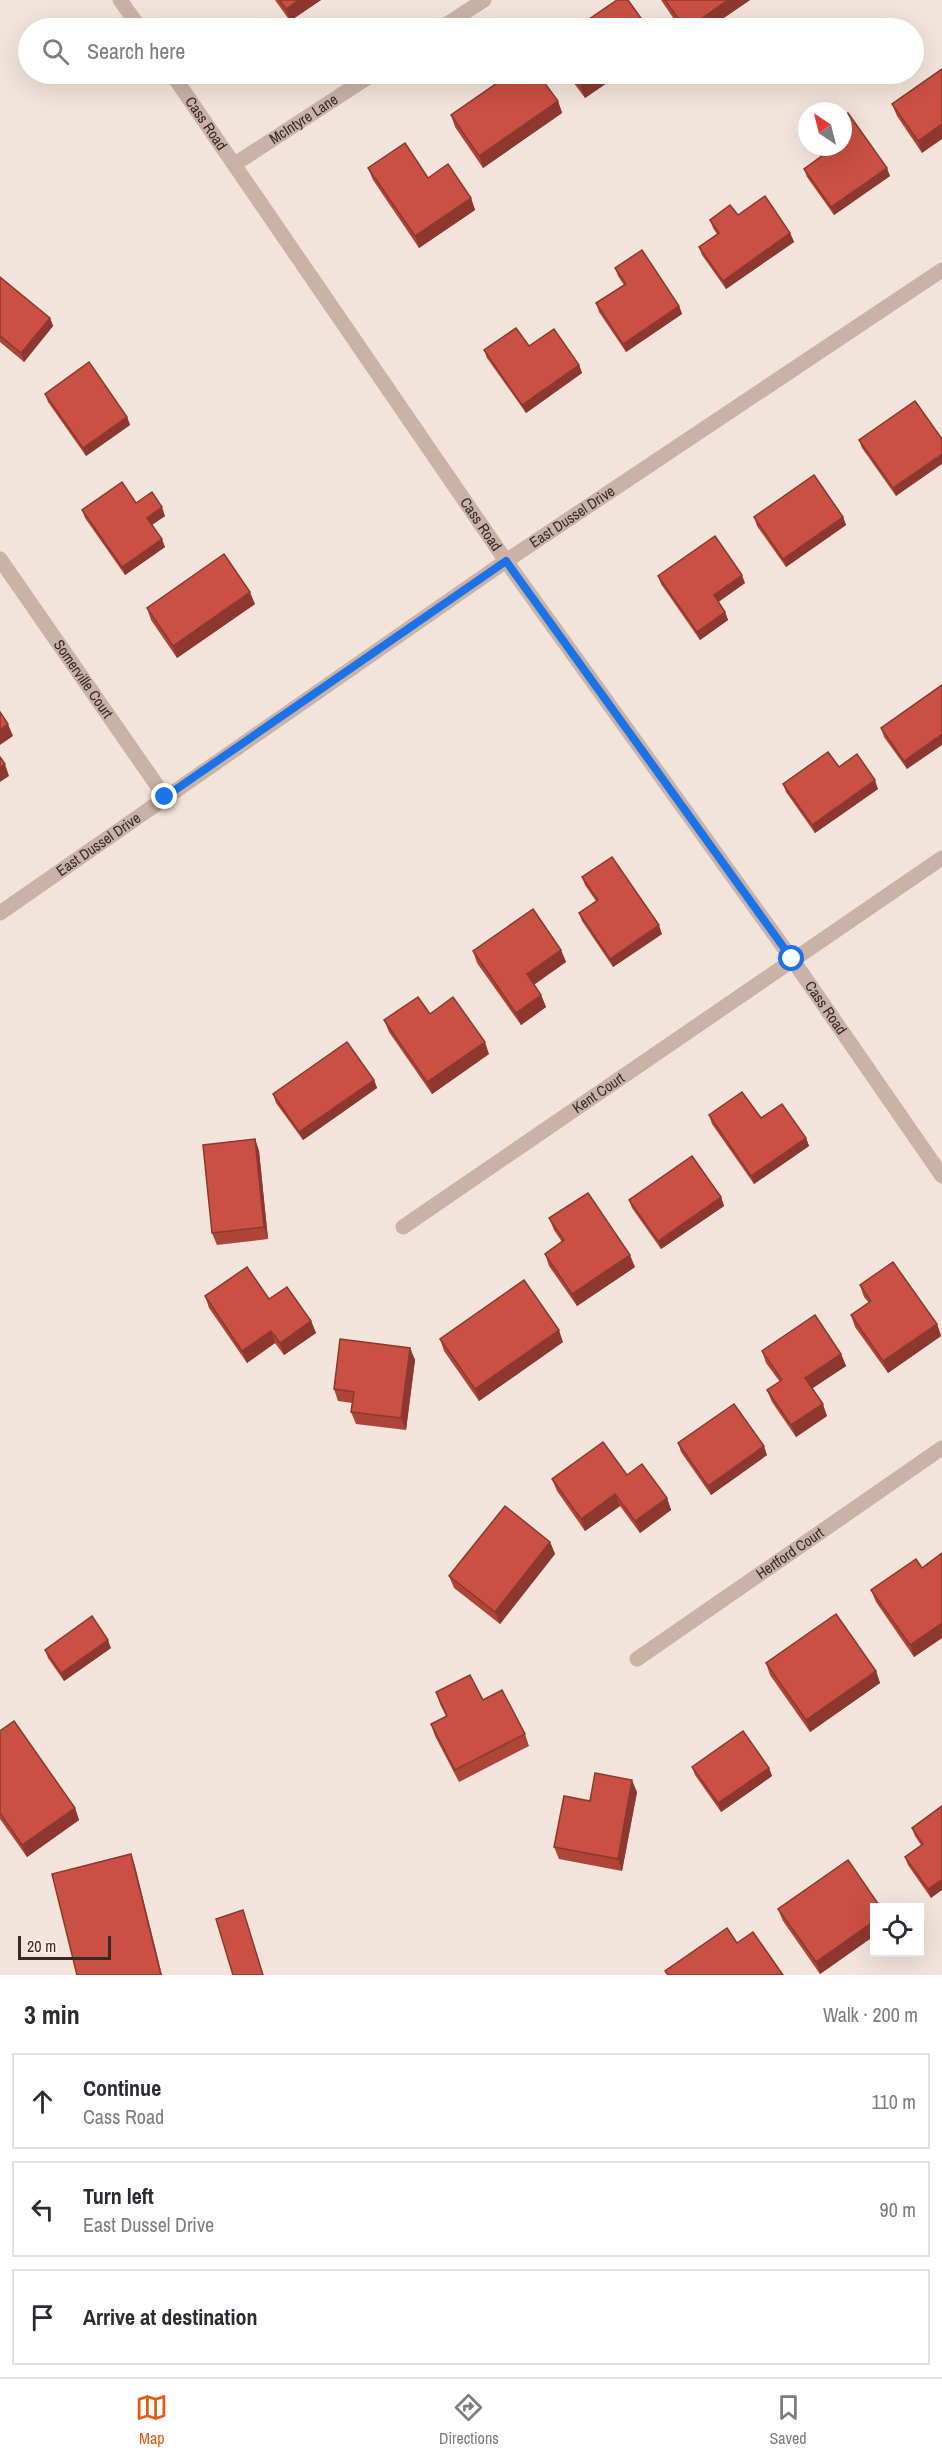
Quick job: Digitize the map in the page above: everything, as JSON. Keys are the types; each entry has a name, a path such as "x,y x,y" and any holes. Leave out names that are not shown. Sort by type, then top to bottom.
{"street":[{"path":"120,0 133,18"},
{"path":"456,18 484,0"},
{"name":"Cass Road","path":"179,84 506,561 792,959 942,1176"},
{"name":"McIntyre Lane","path":"235,164 358,84"},
{"name":"East Dussel Drive","path":"0,913 506,561 942,270"},
{"name":"Somerville Court","path":"0,559 165,797"},
{"name":"Kent Court","path":"403,1227 942,858"},
{"name":"Hertford Court","path":"637,1659 942,1448"}],"building":[{"path":"279,0 299,0 286,9"},
{"path":"617,0 628,0 641,18 591,18"},
{"path":"665,0 728,0 702,18 678,18"},
{"path":"942,69 942,124 918,141 892,104 921,84 924,84 924,82"},
{"path":"496,84 545,84 558,101 479,156 451,115"},
{"path":"852,119 887,168 831,207 804,169 822,156 852,156"},
{"path":"405,143 428,178 448,164 471,198 415,236 368,168"},
{"path":"765,196 790,233 723,281 699,247 719,233 710,220 730,205 738,215"},
{"path":"642,250 679,306 623,344 596,303 626,284 615,268"},
{"path":"0,277 50,318 21,353 0,336"},
{"path":"516,328 529,346 554,329 579,365 522,405 484,350"},
{"path":"89,362 127,417 83,448 45,394"},
{"path":"915,401 942,439 942,454 893,488 859,440"},
{"path":"814,475 843,517 783,559 754,517"},
{"path":"122,482 136,503 152,492 162,507 147,518 162,539 122,567 82,510"},
{"path":"715,536 742,575 714,595 725,612 697,632 658,576"},
{"path":"224,554 250,592 173,646 147,608"},
{"path":"942,685 942,734 904,761 881,728"},
{"path":"0,712 8,724 0,730"},
{"path":"828,752 839,767 857,754 875,780 812,825 783,784"},
{"path":"0,757 5,764 0,767"},
{"path":"612,857 659,925 610,959 579,913 598,900 582,877"},
{"path":"533,909 561,950 527,974 541,995 516,1013 473,951"},
{"path":"418,997 430,1014 453,997 485,1042 427,1082 384,1020"},
{"path":"347,1042 374,1080 299,1132 273,1094"},
{"path":"742,1092 761,1118 782,1104 806,1138 751,1176 709,1115"},
{"path":"255,1139 264,1227 212,1233 203,1145"},
{"path":"692,1156 721,1197 658,1241 629,1200"},
{"path":"588,1193 630,1255 572,1294 545,1254 564,1240 549,1218"},
{"path":"893,1262 937,1324 883,1361 851,1315 871,1301 860,1285"},
{"path":"247,1267 269,1299 287,1287 311,1321 280,1343 271,1331 242,1351 205,1296"},
{"path":"524,1280 559,1330 475,1389 440,1339"},
{"path":"815,1315 841,1354 805,1378 823,1404 791,1425 767,1390 782,1380 762,1351"},
{"path":"340,1339 410,1348 401,1418 351,1412 354,1392 334,1389"},
{"path":"734,1404 764,1446 708,1486 678,1443"},
{"path":"603,1442 627,1475 642,1464 667,1498 635,1521 615,1494 581,1519 552,1479"},
{"path":"505,1506 550,1542 495,1612 449,1576"},
{"path":"942,1553 942,1623 910,1645 871,1590 916,1559 922,1568"},
{"path":"836,1614 876,1671 806,1720 766,1663"},
{"path":"92,1616 108,1640 61,1673 45,1650"},
{"path":"470,1675 483,1700 502,1690 525,1734 455,1770 431,1724 447,1716 436,1692"},
{"path":"14,1721 75,1808 22,1845 0,1813 0,1731"},
{"path":"743,1731 769,1768 718,1803 692,1767"},
{"path":"595,1773 632,1780 618,1859 554,1847 564,1796 590,1801"},
{"path":"942,1806 942,1880 928,1889 905,1857 923,1844 912,1828"},
{"path":"131,1854 161,1975 77,1975 52,1874"},
{"path":"848,1860 878,1903 870,1903 870,1924 816,1962 778,1909"},
{"path":"243,1910 263,1975 233,1975 216,1919"},
{"path":"727,1928 737,1943 753,1932 783,1975 668,1975 665,1971"}],"route":[{"path":"165,797 506,561 792,959"}]}
